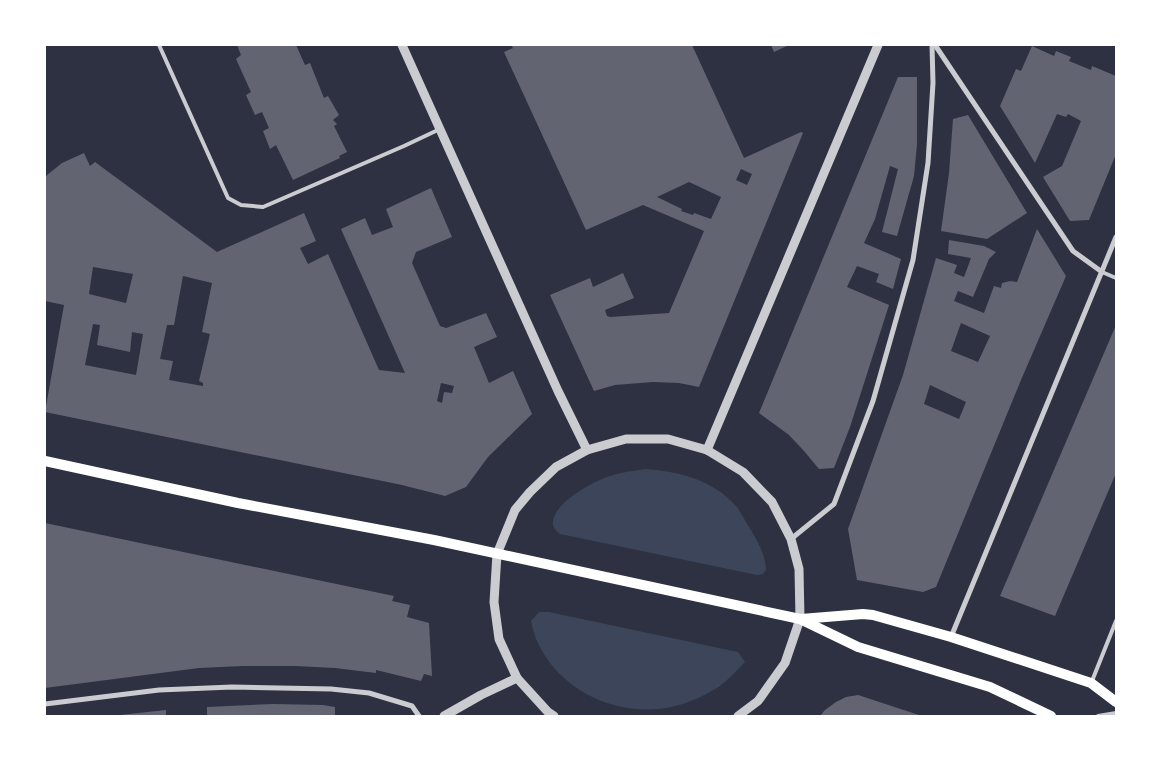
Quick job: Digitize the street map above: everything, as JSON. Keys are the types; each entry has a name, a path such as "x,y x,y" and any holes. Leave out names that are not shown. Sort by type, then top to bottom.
{"main road":[{"path":"45,461 238,503 434,540 800,619 858,647 990,687 1051,716"},
{"path":"800,619 863,614 873,615 951,637 1091,683 1116,702"}],"street":[{"path":"402,45 558,391 587,450"},
{"path":"707,450 878,45"},
{"path":"791,539 834,504 873,401 913,260 928,163 933,83 933,45"},
{"path":"933,45 1073,251 1102,272"},
{"path":"951,637 1116,237"},
{"path":"554,716 548,712 517,678 499,639 494,602 497,554 515,510 530,492 556,467 587,450 626,439 668,439 707,450 743,472 772,502 791,539 799,569 800,619 785,663 758,701 738,716"},
{"path":"444,716 481,695 517,678"},
{"path":"45,704 159,690 232,687 331,689 377,695 412,706 419,716"}],"lane":[{"path":"160,45 228,198 241,205 263,207 440,129"},
{"path":"1102,272 1116,278"},
{"path":"1091,683 1116,621"},
{"path":"1098,716 1116,713"}],"shaded area":[{"path":"645,469 671,472 695,479 706,483 727,497 737,507 759,544 766,565 766,570 763,574 757,575 560,534 555,529 553,525 554,517 558,509 574,494 610,476"},
{"path":"539,612 549,612 738,652 745,662 717,688 696,699 672,707 629,708 607,703 587,694 569,682 553,667 539,646 531,621"}],"building":[{"path":"237,45 296,45 305,65 310,63 324,98 328,96 339,115 333,120 337,124 334,126 347,152 339,156 340,158 293,180 276,145 270,149 263,131 269,128 262,112 255,115 246,95 251,92 236,59 241,55"},
{"path":"511,45 692,45 744,158 801,132 803,133 699,387 679,383 653,382 615,385 594,391 550,295 590,278 593,287 623,273 634,298 605,310 607,316 669,313 704,231 643,205 586,230 504,52 513,48","holes":["741,169 752,174 747,185 736,180","689,182 721,197 711,219 681,211 682,209 657,197"]},
{"path":"771,45 789,45 774,52"},
{"path":"1032,46 1054,56 1056,51 1071,57 1069,61 1091,70 1092,66 1116,76 1116,154 1089,220 1070,221 1043,177 1062,166 1081,121 1068,114 1066,117 1057,114 1035,163 1000,106 1016,69 1021,71"},
{"path":"898,77 917,77 917,144 914,176 897,236 882,232 898,169 890,166 875,219 864,243 901,259 893,289 876,282 879,274 857,266 847,287 889,305 850,427 834,468 819,469 789,435 759,413"},
{"path":"968,115 1027,213 987,239 941,231 949,173 953,119"},
{"path":"84,153 90,166 95,162 217,252 304,213 316,241 300,248 308,264 328,254 379,370 405,373 341,229 365,218 372,235 393,227 386,209 431,188 452,237 416,252 412,263 440,326 446,328 486,313 497,337 474,347 489,383 513,371 532,414 488,457 466,487 445,496 402,485 45,412 64,305 45,301 45,178 62,163","holes":["93,267 133,274 126,303 89,294","183,276 212,283 202,332 210,334 199,381 203,383 203,386 169,380 173,361 160,359 167,325 174,325","93,324 100,325 97,345 130,352 132,332 143,334 136,375 85,365","441,383 454,386 452,393 444,392 442,403 437,401"]},
{"path":"1037,229 1066,276 936,587 923,592 857,580 848,529 903,375 936,258 957,265 954,273 964,277 971,258 948,254 949,240 984,246 996,252 989,259 973,297 958,291 954,301 984,313 994,286 1001,288 1002,283 1017,282","holes":["961,323 990,336 978,362 951,351","930,385 966,402 959,419 924,404"]},
{"path":"1116,325 1116,473 1055,616 1000,596"},
{"path":"45,523 394,596 392,601 410,605 407,617 429,623 432,676 424,674 421,681 376,670 376,673 335,668 243,666 199,668 45,688"},
{"path":"858,695 922,716 820,716 836,702 846,697"},
{"path":"273,704 335,707 335,716 207,716 207,707"},
{"path":"166,710 166,716 120,716 120,715"}]}
